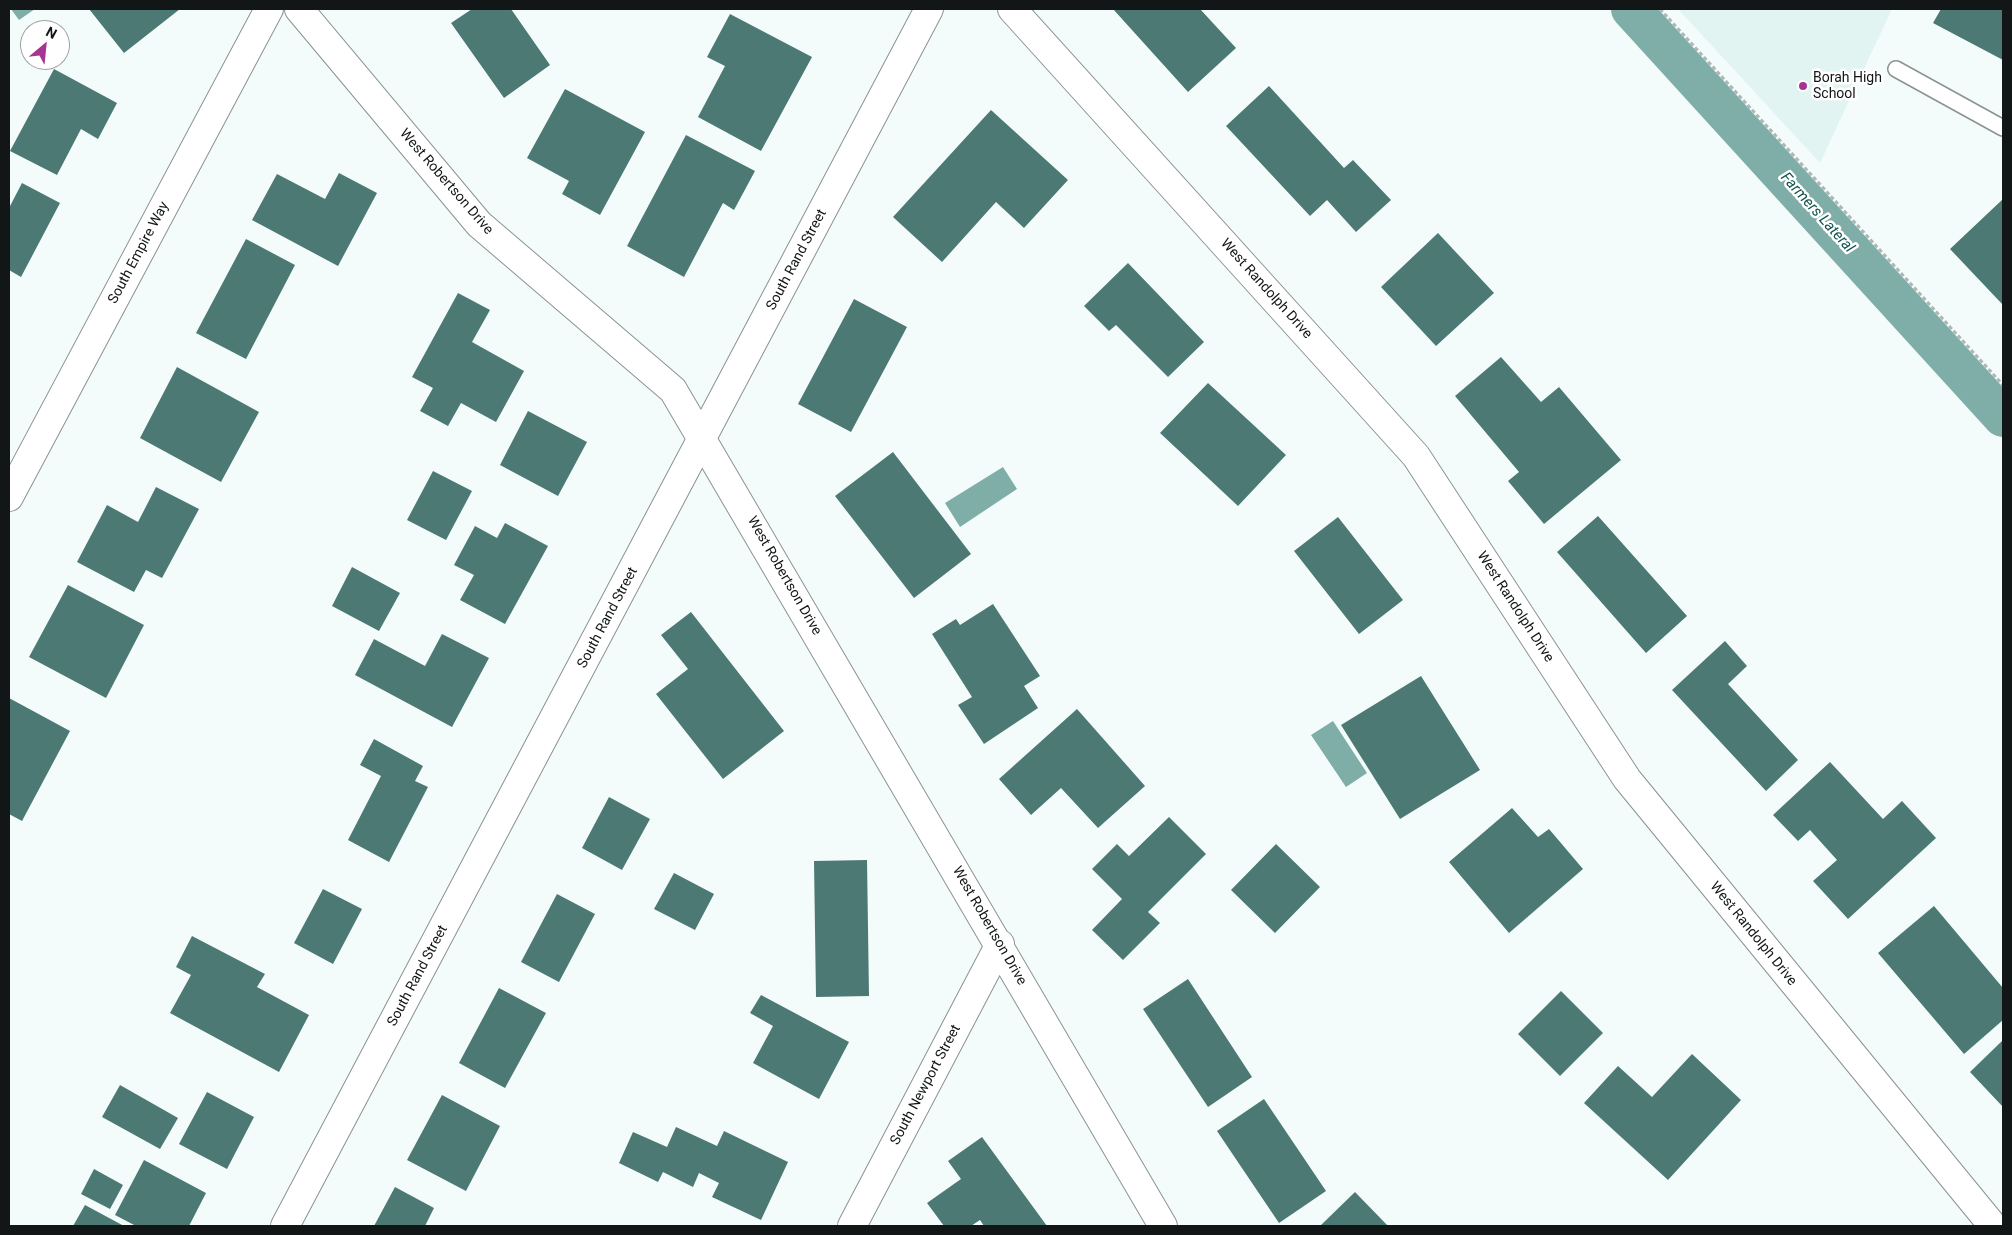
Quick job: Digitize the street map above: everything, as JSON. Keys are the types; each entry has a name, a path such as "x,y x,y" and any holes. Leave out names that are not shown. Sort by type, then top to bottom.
{"street":[{"name":"South Empire Way","path":"9,497 269,9"},
{"name":"West Robertson Drive","path":"299,9 479,224 673,390 1000,944 1163,1226"},
{"name":"South Rand Street","path":"285,1226 929,9"},
{"name":"West Randolph Drive","path":"1012,9 1416,456 1627,779 1992,1226"},
{"name":"South Newport Street","path":"852,1226 1000,944"}],"lane":[{"path":"1896,69 2003,128"}],"path":[{"path":"1660,9 2003,385"}],"shaded area":[{"name":"Borah High School","path":"1678,9 1892,9 1820,163"}],"water":[{"path":"11,9 35,9 19,20"},
{"path":"1003,467 1017,489 960,527 945,503"},
{"path":"1333,721 1367,773 1346,787 1311,735"}],"building":[{"path":"89,9 180,9 124,53"},
{"path":"472,9 511,9 550,65 504,98 451,23"},
{"path":"1113,9 1200,9 1236,48 1188,92"},
{"path":"1941,9 2003,9 2003,60 1933,23"},
{"path":"730,14 812,57 761,151 698,117 725,66 707,57"},
{"path":"53,70 117,103 98,139 81,129 57,175 10,151"},
{"path":"1269,86 1344,168 1353,160 1391,200 1356,232 1327,200 1310,216 1226,126"},
{"path":"565,89 645,132 600,215 562,194 569,181 527,158"},
{"path":"991,110 1068,180 1024,228 996,202 942,262 893,217"},
{"path":"686,135 755,171 734,210 723,203 684,277 627,246"},
{"path":"339,173 377,193 338,266 252,220 277,174 325,199"},
{"path":"22,183 60,203 21,277 9,270 9,208"},
{"path":"2003,199 2003,305 1950,249"},
{"path":"1438,233 1494,293 1436,346 1381,287"},
{"path":"246,239 295,265 246,359 196,333"},
{"path":"1128,263 1204,342 1168,377 1116,325 1109,331 1084,306"},
{"path":"458,293 490,310 472,342 524,371 496,422 461,403 448,426 420,411 433,388 412,377"},
{"path":"854,299 907,327 851,432 798,404"},
{"path":"1501,357 1541,402 1559,387 1621,460 1544,524 1508,481 1519,472 1455,396"},
{"path":"177,367 259,412 221,482 140,438"},
{"path":"1208,383 1286,455 1238,506 1160,433"},
{"path":"528,411 587,442 558,496 500,465"},
{"path":"893,452 971,554 914,598 835,496"},
{"path":"433,471 472,491 446,540 407,520"},
{"path":"156,487 199,509 162,578 146,570 134,592 77,562 107,505 138,522"},
{"path":"1598,516 1687,616 1646,653 1557,552"},
{"path":"1338,517 1403,600 1359,634 1294,551"},
{"path":"505,523 548,546 505,624 460,600 474,575 454,565 475,526 497,538"},
{"path":"352,567 400,593 379,631 332,606"},
{"path":"68,585 144,625 106,698 29,657"},
{"path":"993,604 1040,676 1024,686 1038,708 984,744 958,705 972,697 932,634 956,619 960,625"},
{"path":"691,612 784,731 723,779 656,694 688,669 661,635"},
{"path":"442,634 489,658 452,727 355,675 374,639 425,666"},
{"path":"1725,641 1747,666 1728,684 1798,760 1766,791 1672,690"},
{"path":"1421,676 1480,770 1400,819 1341,725"},
{"path":"9,698 70,731 22,821 9,814"},
{"path":"1077,709 1145,786 1098,828 1061,788 1031,815 999,779"},
{"path":"374,739 423,766 415,781 428,787 389,862 348,840 381,776 360,765"},
{"path":"1830,762 1883,819 1902,801 1936,838 1848,919 1813,881 1837,860 1810,830 1798,841 1773,815"},
{"path":"609,797 650,819 622,870 582,848"},
{"path":"1512,808 1538,837 1549,829 1583,869 1509,933 1449,862"},
{"path":"1169,817 1206,854 1148,912 1160,923 1123,960 1092,930 1122,899 1092,869 1117,844 1129,856"},
{"path":"1276,844 1320,887 1275,933 1231,890"},
{"path":"867,860 869,996 816,997 814,861"},
{"path":"674,873 714,894 695,930 654,909"},
{"path":"323,889 362,909 333,964 294,943"},
{"path":"557,894 595,914 559,982 521,962"},
{"path":"1934,906 2003,988 2003,1020 1964,1054 1878,953"},
{"path":"192,936 265,974 257,987 309,1015 279,1072 170,1013 191,975 176,967"},
{"path":"1188,979 1252,1077 1208,1107 1143,1009"},
{"path":"499,988 546,1013 505,1088 459,1063"},
{"path":"1561,991 1603,1033 1560,1076 1518,1034"},
{"path":"761,995 849,1042 819,1099 753,1063 773,1026 750,1013"},
{"path":"2003,1040 2003,1107 1970,1072"},
{"path":"1692,1054 1741,1100 1668,1180 1584,1103 1618,1066 1652,1097"},
{"path":"120,1085 178,1118 160,1149 102,1117"},
{"path":"207,1092 254,1117 227,1169 179,1144"},
{"path":"442,1095 500,1126 466,1191 407,1160"},
{"path":"1264,1099 1326,1191 1279,1223 1217,1131"},
{"path":"676,1127 717,1146 724,1131 788,1162 761,1220 712,1197 719,1183 699,1173 693,1187 663,1172 658,1182 619,1163 633,1132 667,1147"},
{"path":"982,1137 1047,1226 984,1226 980,1220 971,1226 944,1226 927,1203 961,1179 948,1161"},
{"path":"144,1160 206,1193 189,1226 136,1226 115,1215"},
{"path":"94,1169 123,1185 110,1209 81,1194"},
{"path":"395,1187 434,1208 425,1226 374,1226"},
{"path":"1355,1192 1388,1226 1320,1226"},
{"path":"85,1205 124,1226 73,1226"}],"waterway":[{"name":"Farmers Lateral","path":"1631,9 2003,417"}],"place":[{"name":"Borah High School","path":"1803,86"}]}
